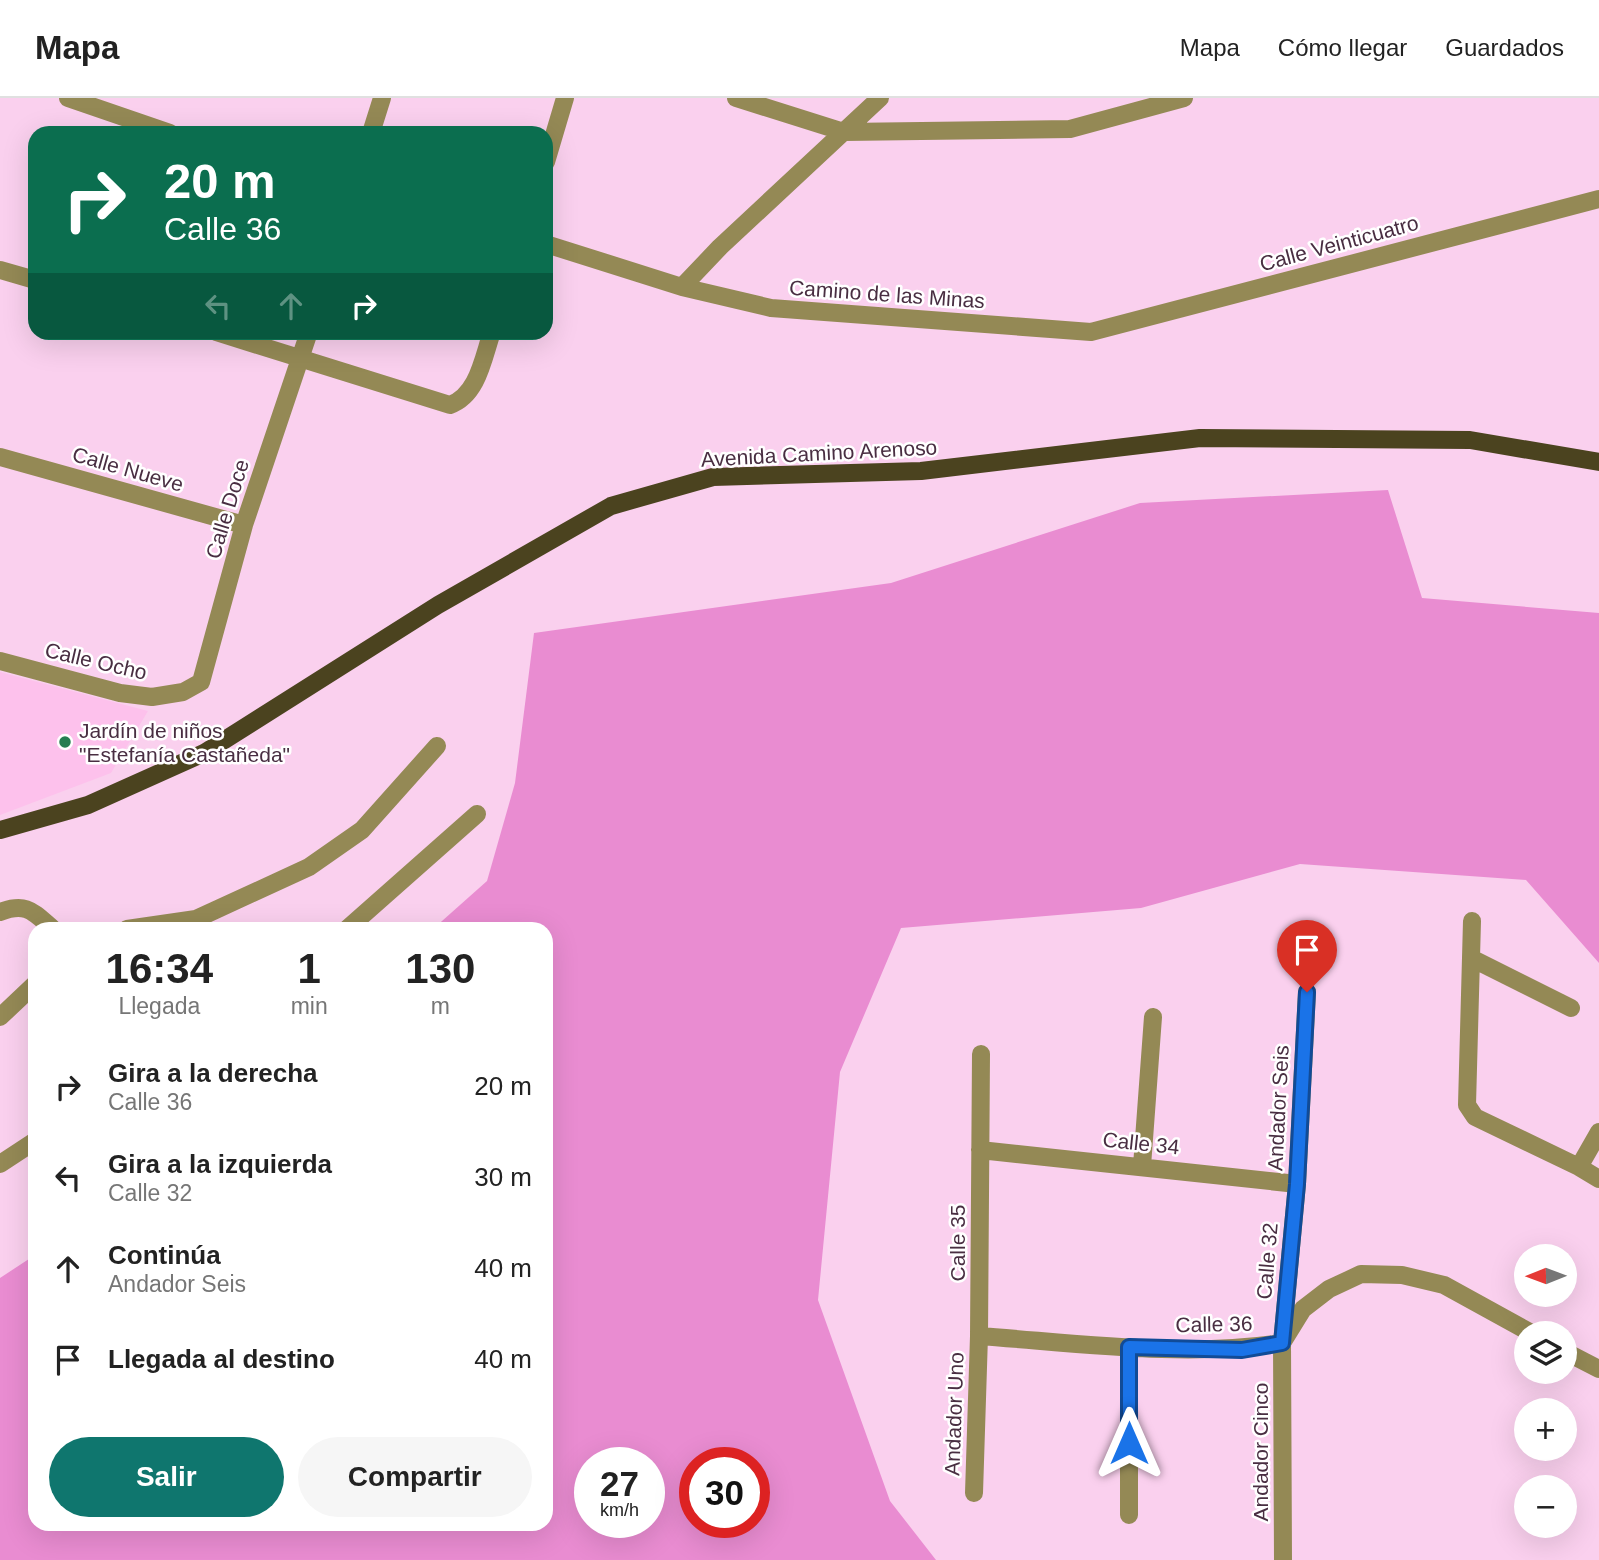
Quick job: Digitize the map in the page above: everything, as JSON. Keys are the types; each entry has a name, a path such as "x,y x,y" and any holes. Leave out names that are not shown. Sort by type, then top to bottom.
{"main road":[{"name":"Avenida Camino Arenoso","path":"0,830 88,805 204,753 439,605 611,506 713,477 921,471 1200,438 1470,440 1599,462"}],"street":[{"path":"68,98 150,126"},
{"path":"373,126 382,98"},
{"path":"553,138 565,98"},
{"path":"736,98 844,132 1069,129 1184,98"},
{"path":"682,286 720,247 880,98"},
{"name":"Calle Veinticuatro","path":"1091,332 1599,199"},
{"name":"Camino de las Minas","path":"553,246 682,286 771,308 1091,332"},
{"path":"0,270 28,278"},
{"path":"244,340 450,405 459,401 475,381 489,340"},
{"name":"Calle Doce","path":"183,692 201,682 244,526 307,340"},
{"name":"Calle Nueve","path":"0,457 244,526"},
{"name":"Calle Ocho","path":"0,661 120,693 152,697 183,692"},
{"path":"175,922 196,919 309,867 362,830 438,746"},
{"path":"355,922 477,814"},
{"path":"0,912 13,908 29,908 44,922"},
{"path":"1472,921 1467,1105 1475,1117 1599,1179"},
{"path":"1471,958 1572,1008"},
{"path":"0,1017 28,991"},
{"name":"Andador Seis","path":"1297,1184 1307,992"},
{"path":"1142,1166 1153,1017"},
{"path":"980,1150 981,1054"},
{"path":"1579,1167 1599,1132"},
{"path":"0,1164 28,1146"},
{"name":"Calle 34","path":"980,1150 1297,1184"},
{"name":"Calle 35","path":"979,1336 980,1150"},
{"name":"Calle 32","path":"1282,1343 1297,1184"},
{"name":"Calle 36","path":"979,1336 1129,1347 1242,1350 1282,1343 1303,1310 1329,1289 1361,1274 1402,1275 1444,1285 1514,1324"},
{"name":"Andador Uno","path":"974,1493 979,1336"},
{"name":"Andador Cinco","path":"1282,1343 1283,1560"},
{"path":"1129,1347 1129,1515"},
{"path":"1577,1358 1599,1369"}],"shaded area":[{"path":"1388,490 1422,598 1599,613 1599,963 1526,880 1300,864 1141,908 901,928 840,1072 818,1300 890,1501 936,1560 0,1560 0,1278 28,1260 28,1531 553,1531 553,922 441,922 487,881 515,783 534,633 891,583 1140,503"},
{"name":"Jardín de niños \"Estefanía Castañeda\"","path":"0,672 148,711 111,773 0,815"}],"place":[{"name":"Jardín de niños \"Estefanía Castañeda\"","path":"65,742"}],"route":[{"path":"1129,1443 1129,1347 1242,1350 1282,1343 1297,1184 1307,992"}]}
